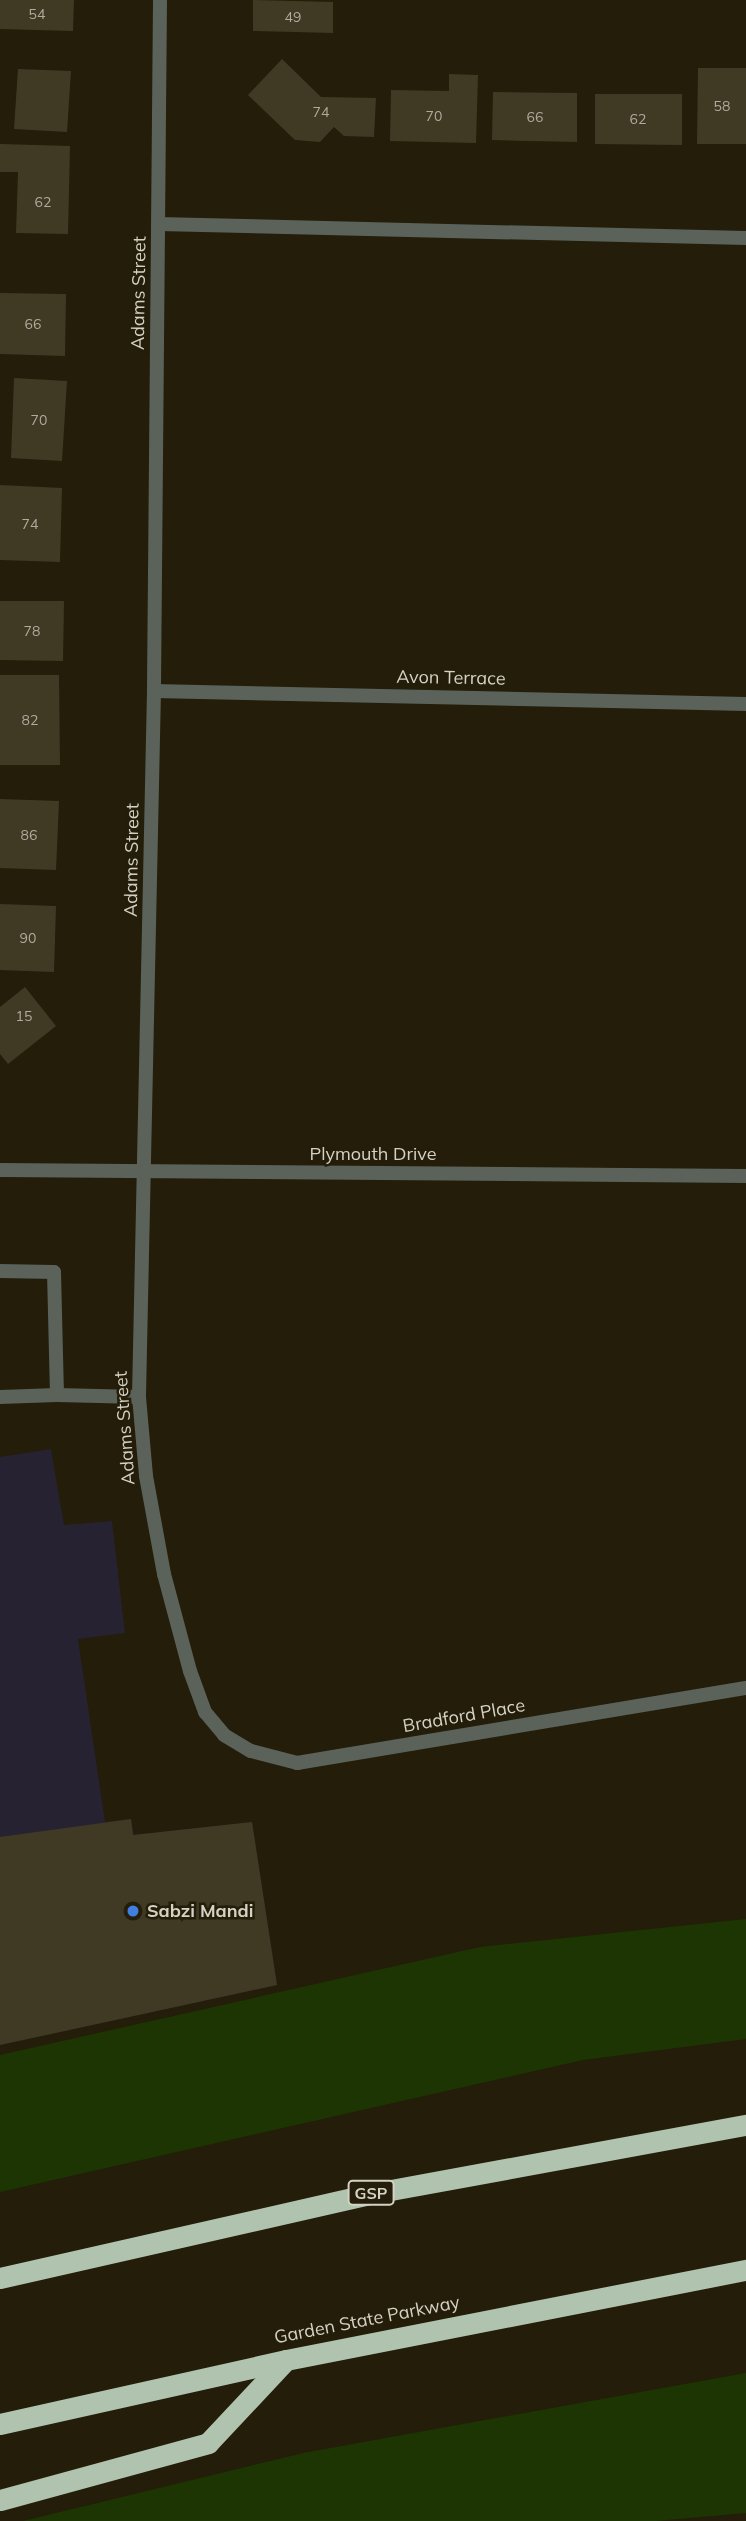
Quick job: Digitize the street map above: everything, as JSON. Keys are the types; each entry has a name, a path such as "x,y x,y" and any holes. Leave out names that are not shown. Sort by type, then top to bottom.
{"highway":[{"name":"GSP","path":"0,2278 369,2194 746,2125"},
{"name":"Garden State Parkway","path":"0,2424 286,2360 746,2270"},
{"path":"0,2500 208,2443 286,2360"}],"street":[{"name":"Adams Street","path":"160,0 154,691 139,1397 146,1476 163,1574 205,1712"},
{"path":"159,224 746,238"},
{"name":"Avon Terrace","path":"154,691 746,704"},
{"name":"Plymouth Drive","path":"0,1170 746,1176"},
{"path":"0,1271 54,1272 57,1395"},
{"path":"0,1397 139,1397"},
{"name":"Bradford Place","path":"205,1712 224,1735 251,1751 297,1763 746,1688"}],"shaded area":[{"path":"51,1449 64,1525 112,1521 125,1633 78,1639 105,1822 131,1819 134,1835 252,1822 277,1985 0,2045 0,1457"}],"green space":[{"path":"746,1919 746,2039 583,2060 0,2192 0,2055 480,1947"},
{"path":"746,2373 746,2513 656,2521 23,2521 303,2453"}],"building":[{"path":"0,0 74,0 73,31 0,29"},
{"path":"253,0 333,2 333,33 253,31"},
{"path":"282,59 321,97 376,98 374,137 344,136 334,127 320,142 295,140 248,95"},
{"path":"698,68 746,68 746,144 697,144"},
{"path":"18,69 71,71 67,132 14,129"},
{"path":"449,74 478,75 476,143 390,141 391,90 449,91"},
{"path":"493,92 577,93 577,142 492,140"},
{"path":"595,94 682,94 682,145 595,144"},
{"path":"0,144 70,146 68,234 16,233 18,172 0,172"},
{"path":"0,293 66,294 65,356 0,354"},
{"path":"14,378 67,381 62,461 11,458"},
{"path":"0,485 62,488 60,562 0,560"},
{"path":"0,601 64,601 63,661 0,660"},
{"path":"0,675 59,675 60,765 0,765"},
{"path":"0,799 59,801 56,870 0,868"},
{"path":"0,904 56,906 54,972 0,970"},
{"path":"25,987 56,1026 8,1064 0,1054 0,1007"},
{"name":"Sabzi Mandi","path":"131,1819 133,1835 252,1822 277,1985 0,2045 0,1837"}],"place":[{"name":"Sabzi Mandi","path":"133,1911"}]}
